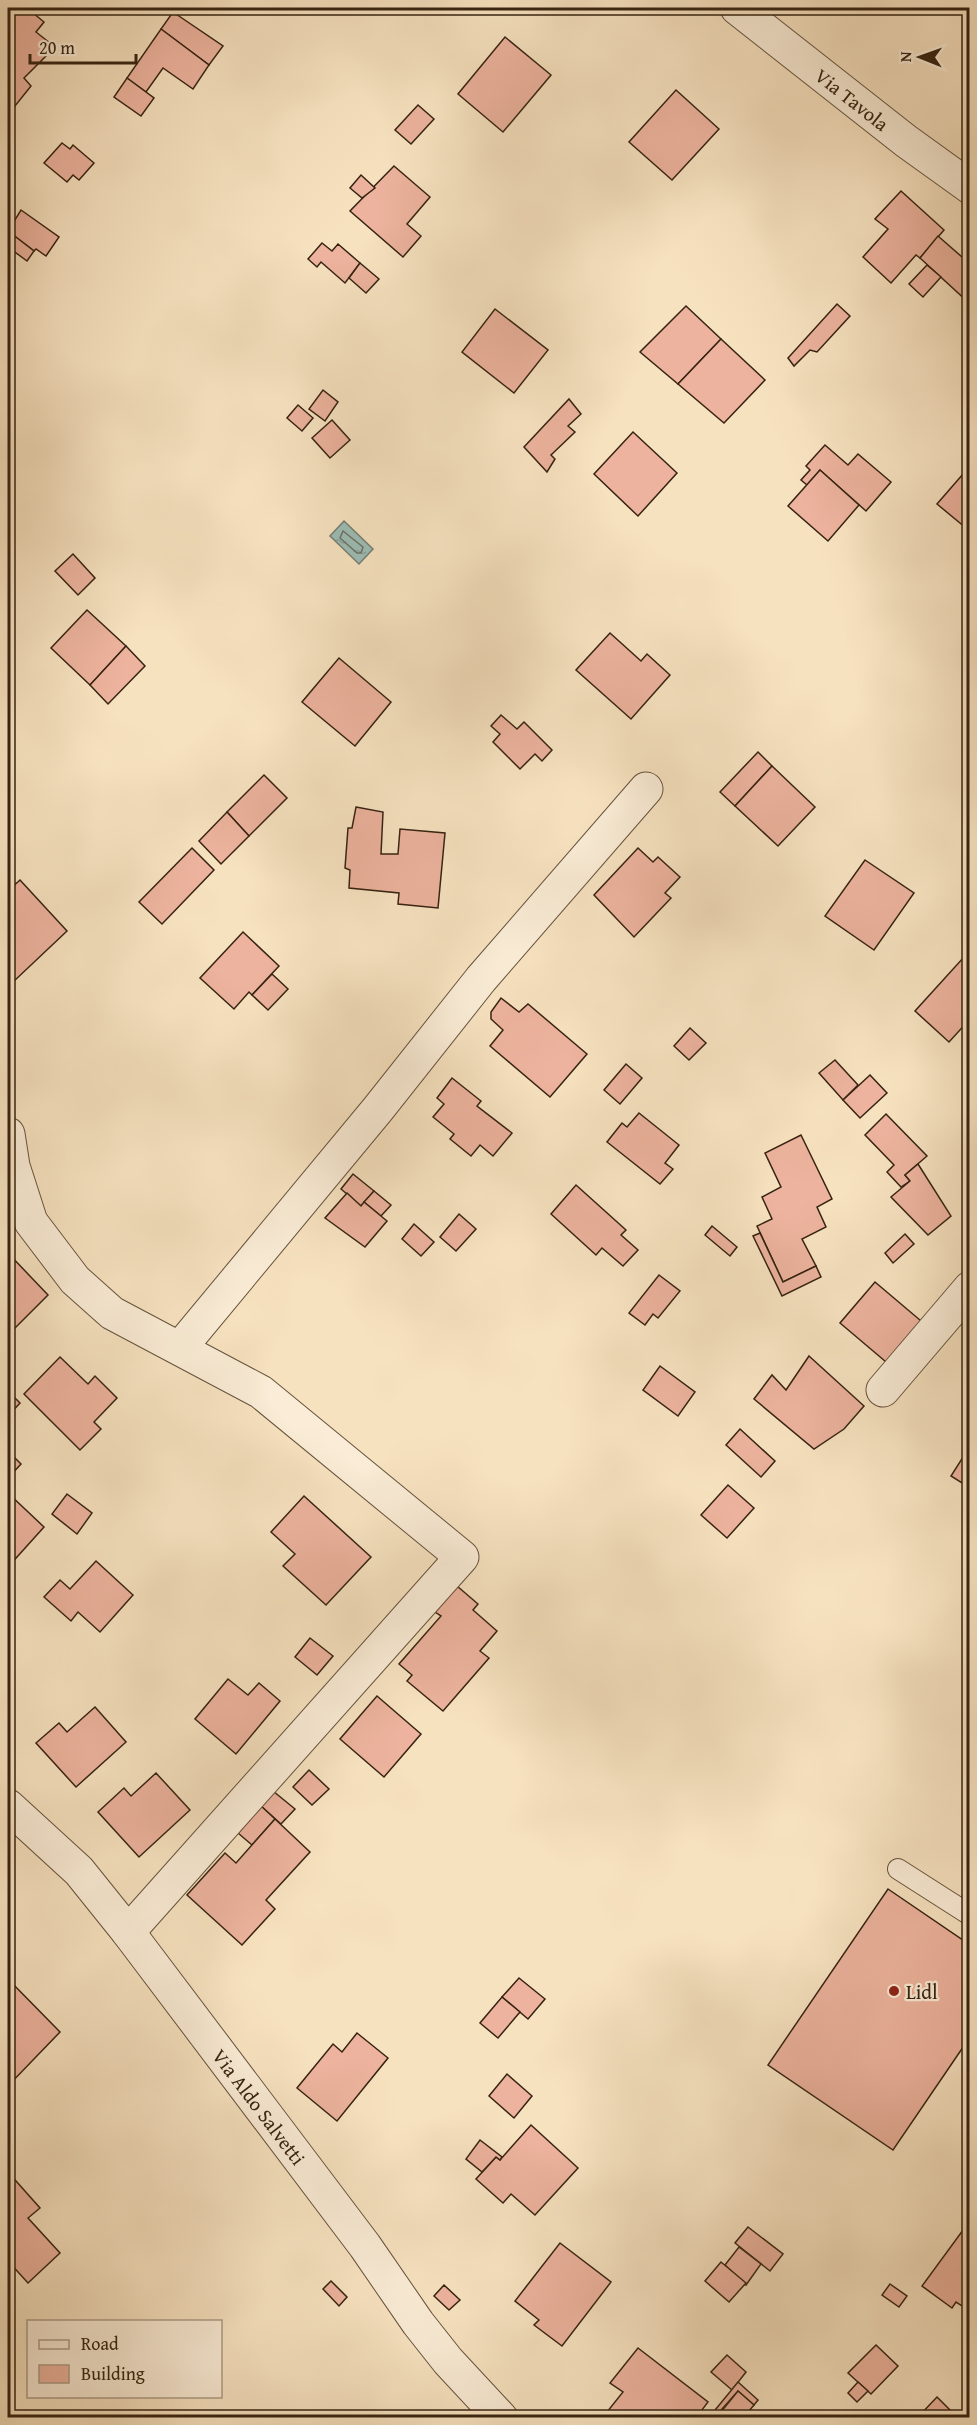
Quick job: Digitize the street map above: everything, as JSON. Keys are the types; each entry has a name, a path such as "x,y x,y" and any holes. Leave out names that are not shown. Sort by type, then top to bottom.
{"street":[{"name":"Via Tavola","path":"737,8 906,141 969,187"},
{"path":"180,1348 481,980 646,789"},
{"path":"8,1134 13,1166 31,1222 75,1280 112,1313 261,1392 462,1557 128,1932"},
{"path":"883,1390 969,1288"},
{"name":"Via Aldo Salvetti","path":"8,1806 79,1871 128,1932 365,2246 418,2323 448,2361 501,2418"}],"lane":[{"path":"898,1869 969,1915"}],"water":[{"path":"344,521 373,549 359,564 330,536"}],"building":[{"path":"21,8 27,8 44,22 36,32 55,47 24,78 31,86 15,106 8,100 8,24"},
{"path":"173,12 223,46 209,65 161,29"},
{"path":"161,29 209,65 193,89 163,68 146,92 127,78"},
{"path":"505,37 551,75 503,132 458,94"},
{"path":"127,78 154,98 141,116 114,97"},
{"path":"676,90 719,129 672,180 629,142"},
{"path":"418,105 434,119 411,144 395,130"},
{"path":"62,143 70,149 73,145 94,163 79,180 73,175 67,182 44,163"},
{"path":"394,166 430,197 407,224 421,236 403,257 350,211"},
{"path":"361,175 375,188 362,198 350,188"},
{"path":"901,191 944,230 920,258 916,255 891,283 863,257 888,229 875,219"},
{"path":"21,210 59,237 46,256 36,249 34,251 8,231"},
{"path":"8,231 34,251 27,261 8,247"},
{"path":"938,236 970,264 968,302 920,258"},
{"path":"322,243 332,251 338,244 360,263 345,283 321,262 317,267 308,259"},
{"path":"360,263 379,279 366,293 349,278"},
{"path":"927,265 941,277 923,297 909,284"},
{"path":"837,304 850,316 817,352 810,350 794,366 788,358"},
{"path":"686,306 721,339 678,384 640,352"},
{"path":"495,309 548,350 514,393 462,352"},
{"path":"721,339 765,380 724,423 678,384"},
{"path":"323,390 338,402 325,421 309,409"},
{"path":"569,399 581,414 568,426 575,432 551,455 555,459 547,472 524,447"},
{"path":"298,405 313,418 302,431 287,418"},
{"path":"332,420 350,440 330,458 312,438"},
{"path":"633,432 677,473 638,516 594,474"},
{"path":"825,445 848,465 858,454 891,482 866,511 820,470 807,485 801,480 810,470 806,466"},
{"path":"970,466 970,524 966,528 937,504"},
{"path":"820,470 859,505 828,541 788,506"},
{"path":"73,554 95,578 78,595 55,571"},
{"path":"87,610 126,646 90,685 51,648"},
{"path":"610,633 641,661 647,654 670,675 631,719 576,670"},
{"path":"126,646 145,666 108,704 90,685"},
{"path":"339,658 391,702 355,746 302,702"},
{"path":"501,715 517,729 524,722 552,750 542,761 535,754 520,769 493,742 500,734 491,726"},
{"path":"758,752 772,766 735,806 720,792"},
{"path":"772,766 815,807 778,846 735,806"},
{"path":"264,775 287,798 249,836 227,812"},
{"path":"356,807 383,812 381,854 398,854 400,829 445,833 438,908 398,904 399,893 349,888 350,870 345,868 348,828 352,828"},
{"path":"227,812 249,836 221,864 199,841"},
{"path":"192,848 214,870 162,924 139,902"},
{"path":"638,848 653,862 658,857 680,877 665,893 671,898 634,937 594,895"},
{"path":"865,860 914,893 874,950 825,916"},
{"path":"20,880 67,931 12,983 8,978 8,891"},
{"path":"243,932 279,966 252,995 249,992 234,1009 200,978"},
{"path":"964,957 970,963 970,1019 949,1042 915,1011"},
{"path":"272,974 288,989 268,1010 252,995"},
{"path":"501,998 519,1012 528,1004 587,1054 550,1097 490,1046 503,1030 491,1019 491,1012"},
{"path":"690,1028 706,1043 689,1060 674,1046"},
{"path":"835,1060 858,1085 843,1100 819,1073"},
{"path":"626,1064 642,1078 620,1104 604,1090"},
{"path":"870,1075 887,1093 860,1118 843,1100"},
{"path":"452,1078 481,1101 477,1106 512,1133 493,1156 480,1145 471,1156 450,1139 454,1134 433,1117 444,1104 437,1098"},
{"path":"639,1113 679,1145 665,1163 673,1169 660,1184 607,1142 622,1123 627,1127"},
{"path":"886,1114 927,1156 905,1175 910,1181 901,1187 887,1172 894,1165 865,1135"},
{"path":"801,1135 832,1199 817,1207 826,1227 802,1239 816,1266 783,1282 757,1226 772,1219 762,1197 781,1187 765,1153"},
{"path":"918,1164 951,1216 928,1235 891,1197 910,1181 905,1175"},
{"path":"353,1174 374,1191 361,1206 341,1189"},
{"path":"576,1185 626,1230 621,1235 638,1250 623,1266 602,1248 596,1255 551,1214"},
{"path":"374,1191 391,1205 381,1216 364,1202"},
{"path":"347,1193 361,1206 364,1202 387,1221 365,1247 325,1218"},
{"path":"459,1214 476,1229 456,1251 440,1237"},
{"path":"414,1224 434,1242 421,1256 402,1239"},
{"path":"712,1226 737,1247 730,1256 705,1235"},
{"path":"760,1233 783,1282 816,1266 821,1277 782,1296 753,1236"},
{"path":"905,1234 914,1244 893,1263 885,1253"},
{"path":"8,1253 48,1295 8,1335"},
{"path":"659,1275 680,1291 658,1318 653,1314 645,1325 629,1313"},
{"path":"875,1282 927,1326 892,1367 840,1323"},
{"path":"809,1356 864,1406 844,1429 814,1449 754,1399 772,1375 786,1390"},
{"path":"60,1357 88,1384 95,1376 117,1398 94,1422 101,1429 80,1450 24,1394"},
{"path":"660,1366 695,1392 678,1416 643,1390"},
{"path":"8,1391 20,1403 8,1416"},
{"path":"740,1429 775,1461 761,1477 726,1445"},
{"path":"970,1446 970,1488 951,1476"},
{"path":"8,1451 21,1464 8,1478"},
{"path":"728,1485 754,1508 727,1538 701,1515"},
{"path":"8,1493 44,1527 8,1567"},
{"path":"67,1494 92,1513 77,1534 52,1514"},
{"path":"304,1496 371,1557 326,1605 283,1566 295,1554 271,1532"},
{"path":"96,1561 133,1595 100,1632 78,1612 71,1621 44,1597 60,1580 70,1589"},
{"path":"457,1586 478,1604 473,1610 497,1631 480,1651 489,1658 443,1711 407,1681 412,1675 399,1664 441,1616 435,1612"},
{"path":"310,1638 333,1656 317,1675 295,1657"},
{"path":"228,1679 248,1695 259,1683 280,1701 236,1754 195,1719"},
{"path":"377,1696 421,1734 384,1777 340,1739"},
{"path":"95,1707 126,1742 76,1787 36,1743 59,1723 67,1732"},
{"path":"309,1770 329,1789 312,1805 293,1787"},
{"path":"156,1773 190,1810 139,1857 98,1812 124,1788 131,1796"},
{"path":"273,1791 295,1809 281,1824 261,1806"},
{"path":"261,1806 275,1819 252,1845 238,1833"},
{"path":"275,1819 310,1852 266,1900 275,1909 242,1945 187,1895 225,1853 236,1863"},
{"name":"Lidl","path":"888,1889 970,1945 970,2037 893,2150 768,2065"},
{"path":"519,1978 545,1999 528,2019 502,1997"},
{"path":"8,1979 60,2032 8,2086"},
{"path":"502,1997 520,2012 498,2038 480,2023"},
{"path":"357,2033 388,2058 337,2121 297,2088 333,2044 342,2052"},
{"path":"507,2074 532,2096 514,2118 489,2096"},
{"path":"531,2125 578,2168 535,2215 511,2194 503,2203 476,2179 496,2157 500,2160"},
{"path":"480,2140 502,2157 500,2160 496,2157 482,2172 466,2159"},
{"path":"8,2172 40,2208 28,2218 60,2253 28,2283 8,2261"},
{"path":"966,2226 970,2228 970,2311 956,2302 952,2308 922,2286"},
{"path":"748,2227 783,2254 770,2271 735,2243"},
{"path":"560,2243 611,2282 562,2346 534,2325 539,2320 515,2301"},
{"path":"739,2247 761,2264 746,2285 725,2265"},
{"path":"721,2262 746,2283 729,2302 705,2281"},
{"path":"331,2281 347,2297 339,2306 323,2289"},
{"path":"890,2284 907,2296 899,2307 882,2295"},
{"path":"444,2285 460,2300 449,2310 434,2296"},
{"path":"876,2345 898,2366 871,2394 848,2373"},
{"path":"638,2348 708,2402 696,2418 603,2417 623,2392 610,2383"},
{"path":"727,2355 746,2372 732,2390 711,2372"},
{"path":"738,2382 758,2400 754,2405 738,2391 714,2418 711,2415"},
{"path":"858,2382 868,2391 857,2402 848,2393"},
{"path":"738,2391 754,2405 743,2418 716,2418"},
{"path":"937,2397 958,2418 917,2418"}],"place":[{"name":"Lidl","path":"894,1991"}]}
